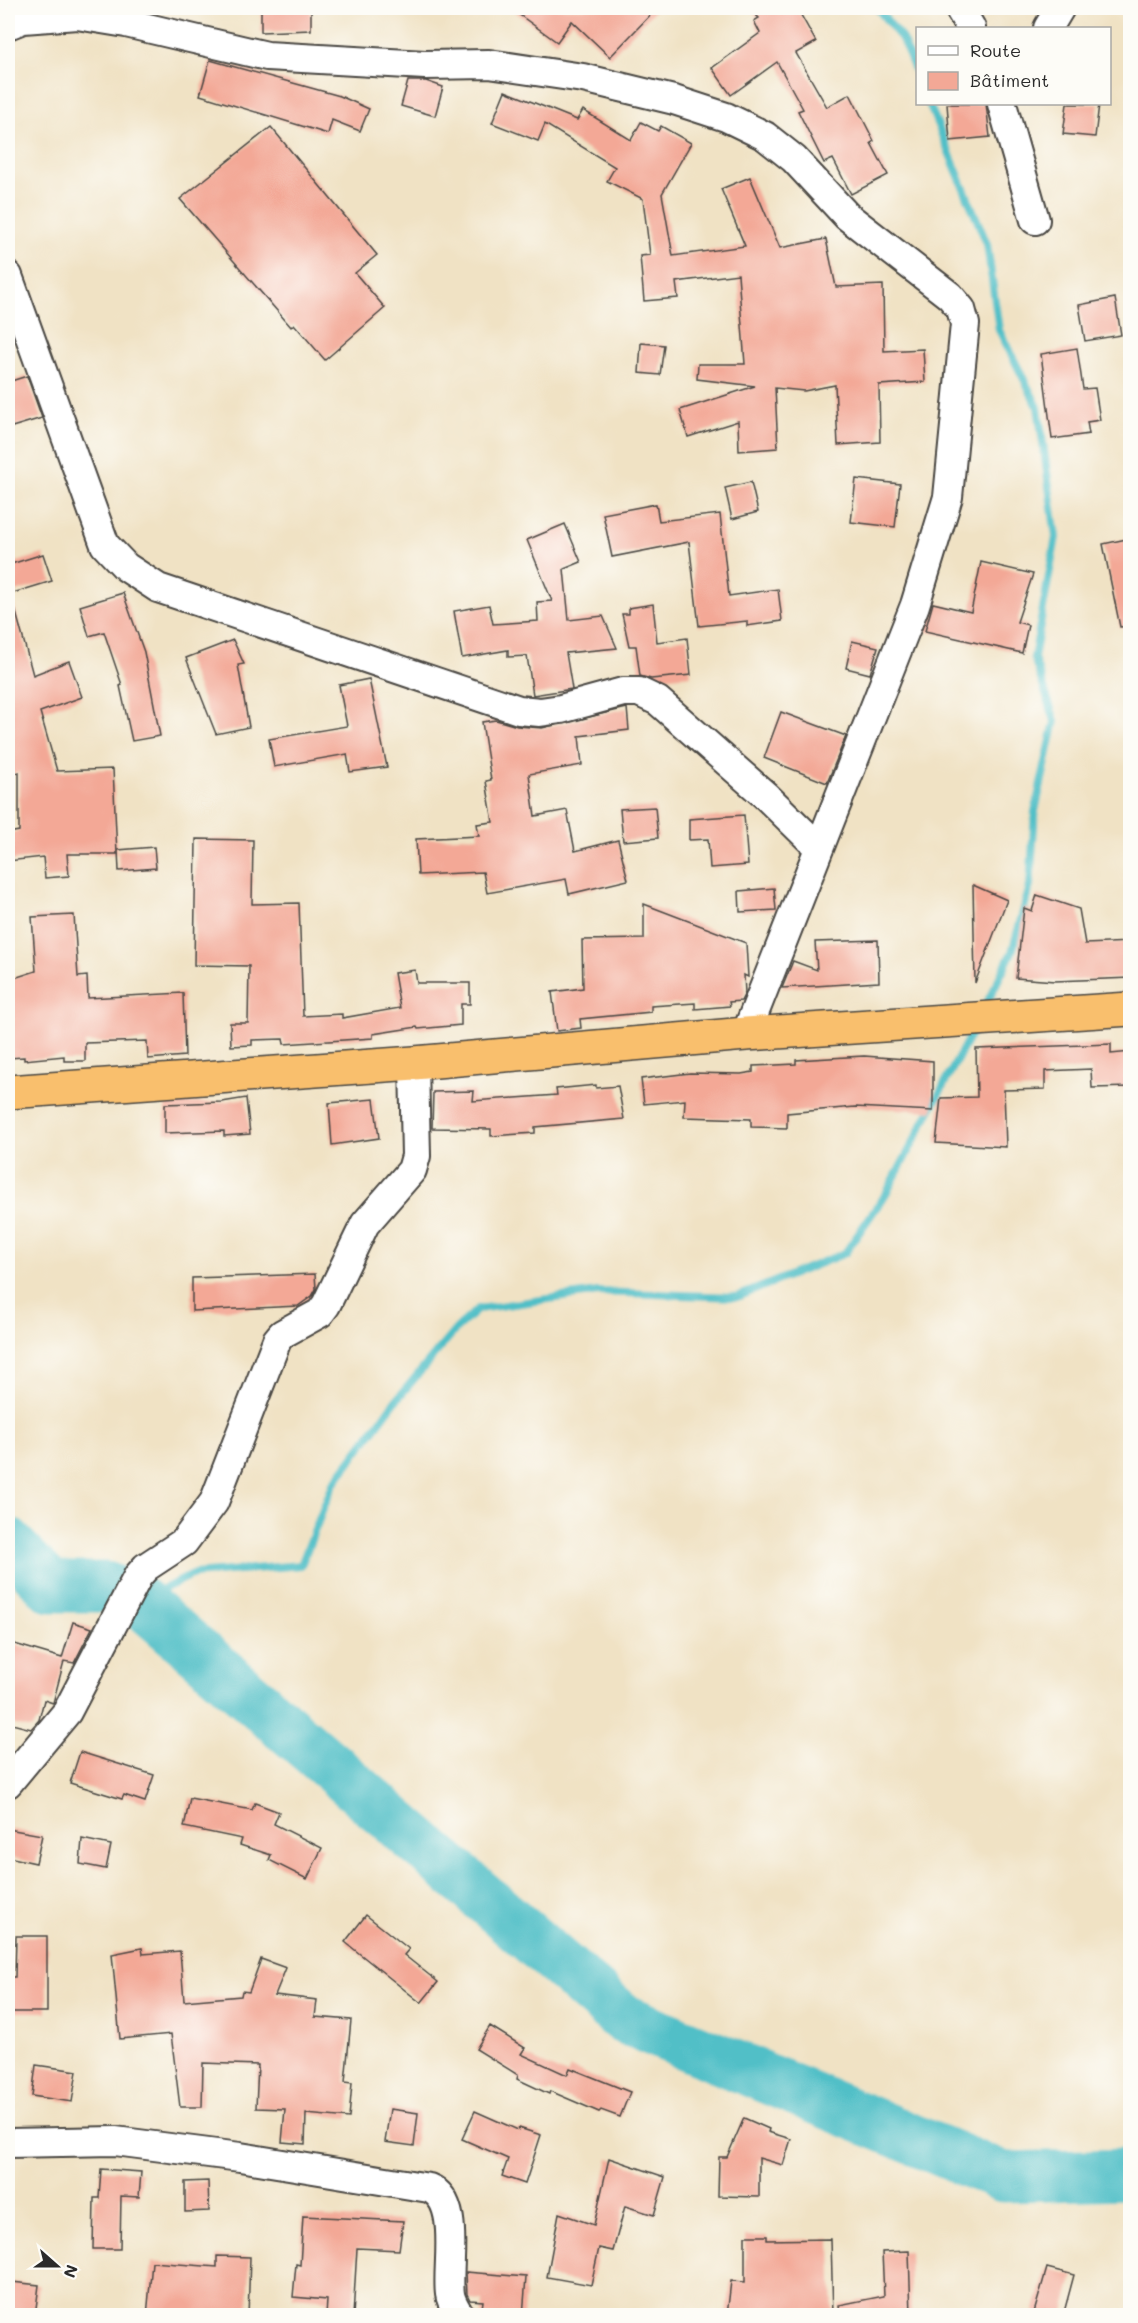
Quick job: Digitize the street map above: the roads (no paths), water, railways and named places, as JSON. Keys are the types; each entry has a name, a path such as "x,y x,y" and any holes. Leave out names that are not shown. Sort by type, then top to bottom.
{"highway":[{"path":"8,1092 414,1063 746,1034 1131,1009"}],"street":[{"path":"959,8 970,27"},
{"path":"1049,27 1060,8"},
{"path":"17,17 131,15 267,56 425,65 489,64 583,78 674,100 726,117 765,136 794,159 847,216 950,296 961,309 965,324 948,497 915,605 746,1034"},
{"path":"1003,105 1035,220"},
{"path":"8,276 105,545 126,567 158,588 278,626 519,710 540,712 623,692 639,692 658,701 766,796 818,847"},
{"path":"8,1783 67,1712 111,1623 138,1576 146,1567 184,1542 214,1503 278,1340 282,1334 320,1313 327,1305 365,1224 412,1170 416,1156 414,1063"},
{"path":"8,2143 115,2141 240,2157 435,2190 441,2198 449,2226 450,2295 460,2316"}],"waterway":[{"path":"877,8 902,39 916,72"},
{"path":"929,105 987,244 999,330 1038,407 1056,537 1034,658 1055,721 1035,811 1030,886 1012,952 983,1011"},
{"path":"139,1601 194,1574 301,1565 333,1484 393,1404 456,1329 478,1309 598,1292 737,1297 845,1253 887,1192 974,1028"},
{"path":"8,1543 51,1587 106,1587 139,1601 624,2019 1003,2177 1130,2174"}]}
